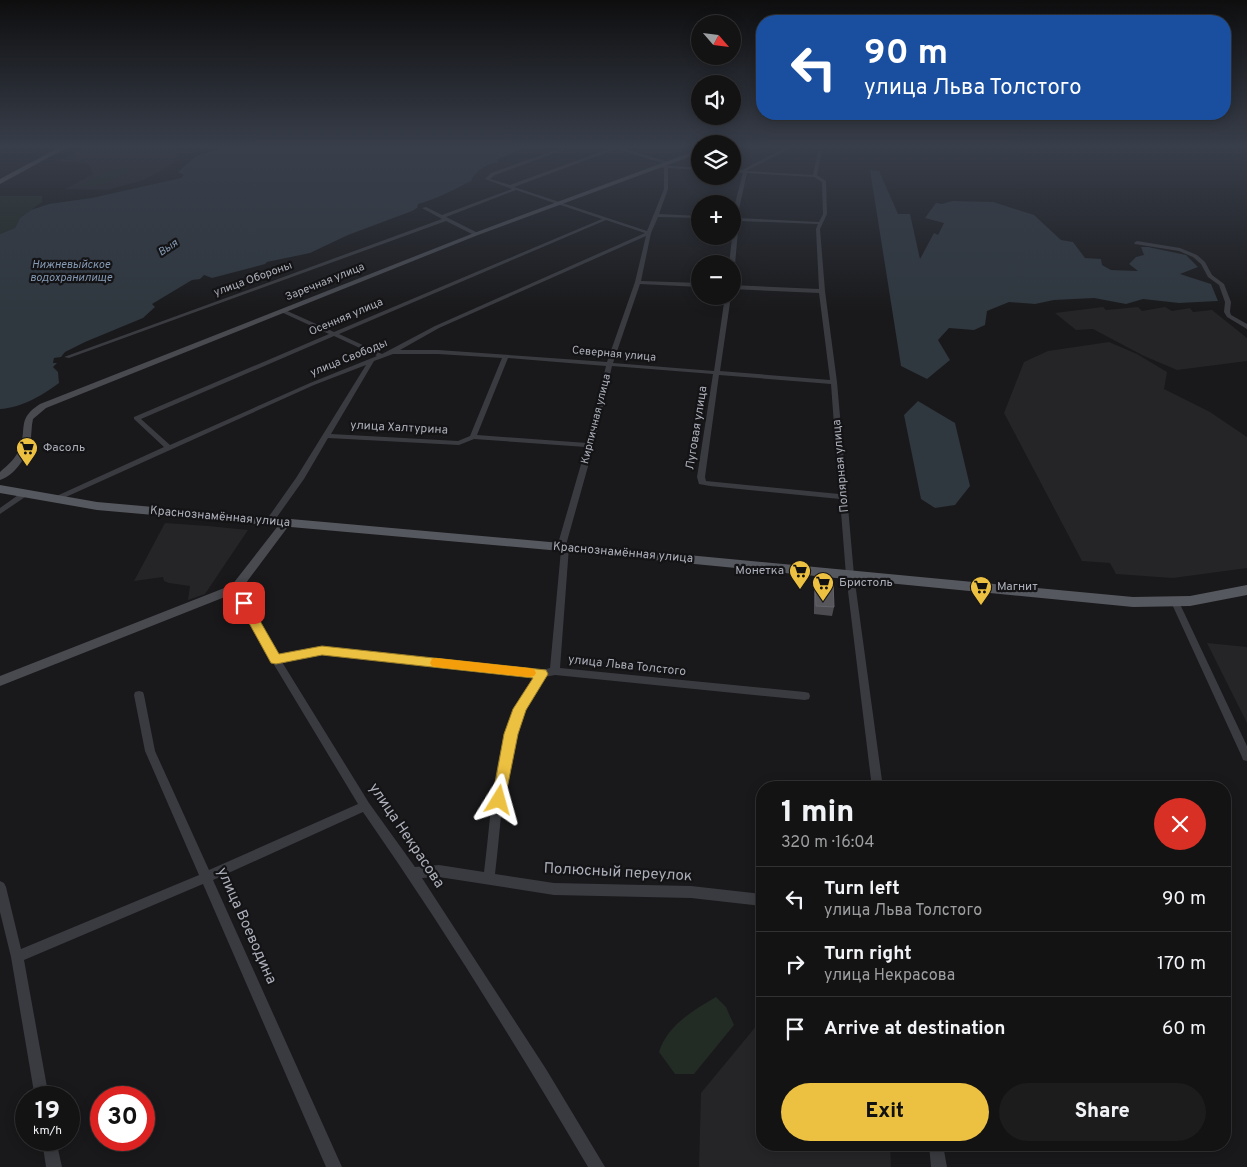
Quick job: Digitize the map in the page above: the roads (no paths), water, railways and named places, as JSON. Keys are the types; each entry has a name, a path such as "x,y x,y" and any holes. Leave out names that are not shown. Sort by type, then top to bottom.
{"main road":[{"name":"Краснознамённая улица","path":"0,489 24,495 97,506 563,547 1133,602 1175,602 1247,590"}],"street":[{"name":"улица Обороны","path":"67,357 482,202"},
{"name":"Кирпичная улица","path":"555,671 563,547 610,363 638,282 649,233 661,202"},
{"name":"Полярная улица","path":"825,202 825,214 818,229 822,291 834,382 850,575 877,781"},
{"path":"558,203 649,233"},
{"name":"Заречная улица","path":"0,477 15,464 21,455 25,446 26,420 32,412 50,403 558,203"},
{"path":"424,208 476,234"},
{"path":"656,215 691,217"},
{"name":"Осенняя улица","path":"168,447 136,418 605,219"},
{"path":"741,219 820,223"},
{"name":"улица Свободы","path":"54,500 168,447 312,384 392,352 437,327 649,233"},
{"path":"1137,243 1180,250 1195,256 1203,263 1210,276 1221,284 1228,302 1227,312 1229,316 1247,327"},
{"path":"638,282 691,285"},
{"path":"741,287 822,291"},
{"name":"Луговая улица","path":"727,305 701,478 702,482 844,497"},
{"path":"283,311 382,356"},
{"name":"Северная улица","path":"392,352 438,352 610,363 834,382"},
{"path":"473,437 506,356"},
{"path":"269,522 300,479 371,361"},
{"name":"улица Халтурина","path":"326,436 458,443 473,437 590,445"},
{"path":"0,512 24,495"},
{"path":"0,680 236,588 285,524"},
{"name":"улица Некрасова","path":"236,588 276,660 365,806 412,873 541,1074 597,1167"},
{"path":"1175,602 1247,757"},
{"name":"улица Льва Толстого","path":"276,660 322,650 542,674 555,671 805,696"},
{"path":"489,877 501,782 511,734 520,709 542,674"},
{"name":"улица Воеводина","path":"138,695 150,752 334,1167"},
{"path":"17,957 207,877 365,806"},
{"name":"Полюсный переулок","path":"412,873 439,870 554,889 691,892 756,899"},
{"path":"0,887 17,957 40,1086"},
{"path":"51,1151 54,1167"},
{"path":"937,1151 939,1167"}],"water":[{"name":"Нижневыйское водохранилище","path":"422,202 418,204 417,208 412,211 348,235 310,253 267,262 212,278 204,275 200,279 192,280 152,304 155,307 143,318 85,342 65,352 61,357 54,358 53,363 57,363 53,367 58,372 59,383 31,400 16,406 0,409 0,234 15,228 20,218 31,210 49,204"},
{"path":"875,202 893,202 898,214 910,214 920,259 934,233 938,235 944,223 925,218 936,203 994,202 1034,215 1061,240 1073,242 1085,258 1101,259 1102,265 1111,270 1138,271 1129,264 1136,257 1144,255 1141,247 1186,255 1198,267 1180,274 1211,284 1218,301 1179,303 1143,299 1126,304 1094,298 1054,300 1035,304 1009,302 987,311 985,325 974,330 949,328 938,340 950,360 927,379 901,366"},
{"path":"918,401 955,423 970,486 955,505 935,508 921,499 904,415"}],"place":[{"name":"Фасоль","path":"27,467"},
{"name":"Монетка","path":"800,590"},
{"name":"Бристоль","path":"823,602"},
{"name":"Магнит","path":"981,606"}],"water label":[{"name":"Выя","path":"168,248"}]}
